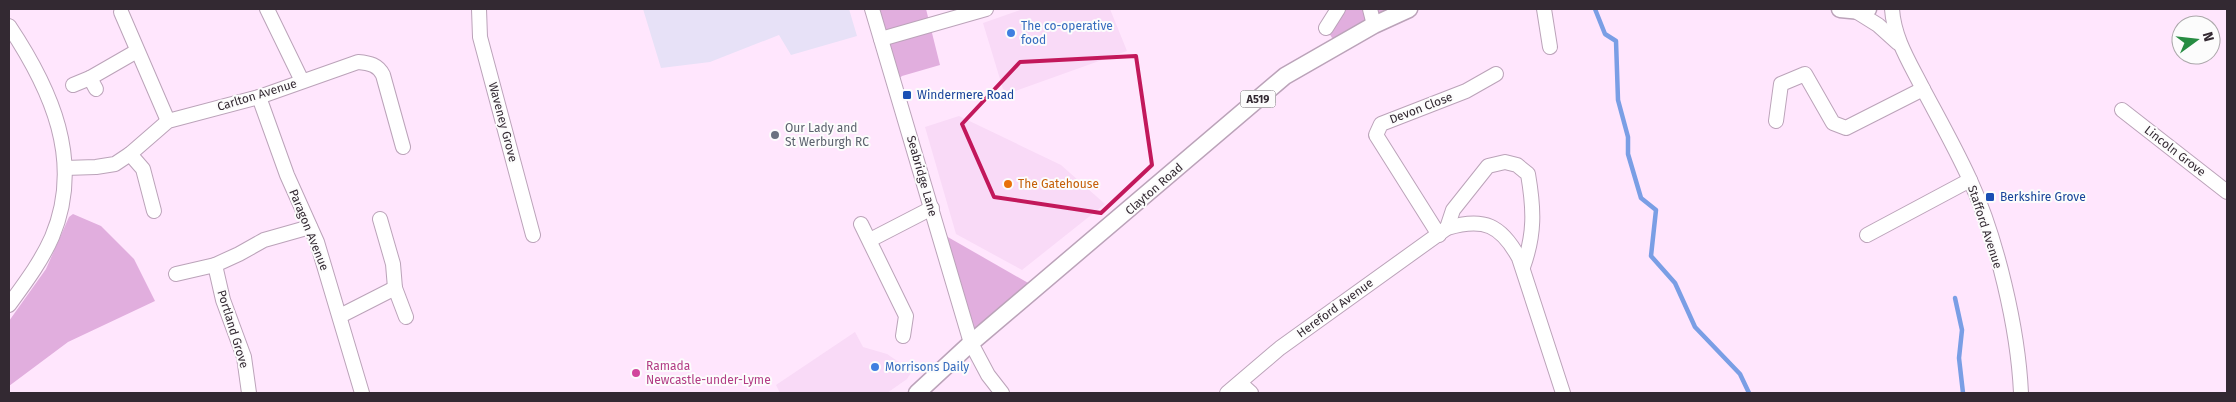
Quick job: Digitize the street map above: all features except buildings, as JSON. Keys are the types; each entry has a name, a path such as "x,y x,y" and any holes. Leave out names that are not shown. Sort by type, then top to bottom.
{"main road":[{"name":"Clayton Road","path":"917,393 971,343 1285,76 1372,17 1409,9"}],"street":[{"path":"267,9 302,82"},
{"name":"Waveney Grove","path":"480,9 480,37 533,235"},
{"name":"Seabridge Lane","path":"872,9 971,343 988,375 1002,393"},
{"path":"881,39 986,9"},
{"path":"1326,28 1338,9"},
{"path":"1544,9 1550,47"},
{"name":"Stafford Avenue","path":"1854,9 1878,25 1900,46"},
{"name":"Stafford Avenue","path":"1892,9 1894,26 1900,46 1970,180 1989,233 2009,302 2021,393"},
{"path":"121,12 168,121"},
{"path":"9,26 39,75 53,109 64,145 65,168 61,204 52,237 38,264 9,304"},
{"path":"73,85 93,83 137,50"},
{"name":"Carlton Avenue","path":"65,168 107,166 130,154 168,121 260,97 358,62 367,62 380,68 403,147"},
{"name":"Devon Close","path":"1443,231 1376,135 1381,124 1466,91 1496,74"},
{"path":"1776,121 1781,84 1805,74 1832,123 1846,128 1923,89"},
{"name":"Paragon Avenue","path":"260,97 287,175 317,242 362,393"},
{"name":"Lincoln Grove","path":"2122,110 2227,192"},
{"path":"130,154 143,169 154,211"},
{"path":"1443,231 1453,210 1488,166 1504,162 1517,165 1528,174 1533,201 1531,244 1523,268"},
{"path":"1866,235 1970,180"},
{"path":"870,240 932,208"},
{"path":"380,219 393,264 395,288 406,317"},
{"name":"Hereford Avenue","path":"1227,393 1280,348 1443,231 1463,224 1480,223 1496,229 1510,240 1523,268 1563,393"},
{"path":"861,224 906,316 903,336"},
{"path":"176,274 215,265 264,240 310,228"},
{"name":"Portland Grove","path":"215,265 223,300 244,357 249,393"},
{"path":"340,316 395,288"},
{"path":"1240,382 1251,393"}],"highlighted area":[{"path":"1136,56 1152,165 1101,213 994,197 962,124 1020,62"}],"shaded area":[{"path":"643,9 849,9 857,36 791,55 779,35 710,62 661,68"},
{"path":"872,9 926,9 940,65 902,76 895,82"},
{"path":"1023,9 1110,9 1127,51 1010,93 1003,89 983,23"},
{"path":"1338,9 1409,9 1337,46 1326,28"},
{"path":"959,116 1061,165 1105,204 1022,270 956,234 925,127"},
{"path":"73,214 101,226 134,259 155,301 68,342 9,386 9,321 46,269 69,217"},
{"path":"939,232 1037,288 971,343"},
{"path":"855,332 863,347 887,354 912,371 907,379 887,393 780,393 776,385"}],"waterway":[{"path":"1595,9 1605,34 1616,41 1618,100 1628,137 1628,154 1641,198 1656,210 1651,256 1675,283 1695,327 1740,374 1749,393"},
{"path":"1955,298 1962,330 1959,358 1963,393"}],"place":[{"name":"The co-operative food","path":"1011,33"},
{"name":"Windermere Road","path":"907,95"},
{"name":"Our Lady and St Werburgh RC","path":"775,135"},
{"name":"The Gatehouse","path":"1008,184"},
{"name":"Berkshire Grove","path":"1990,197"},
{"name":"Morrisons Daily","path":"875,367"},
{"name":"Ramada Newcastle-under-Lyme","path":"636,373"}]}
